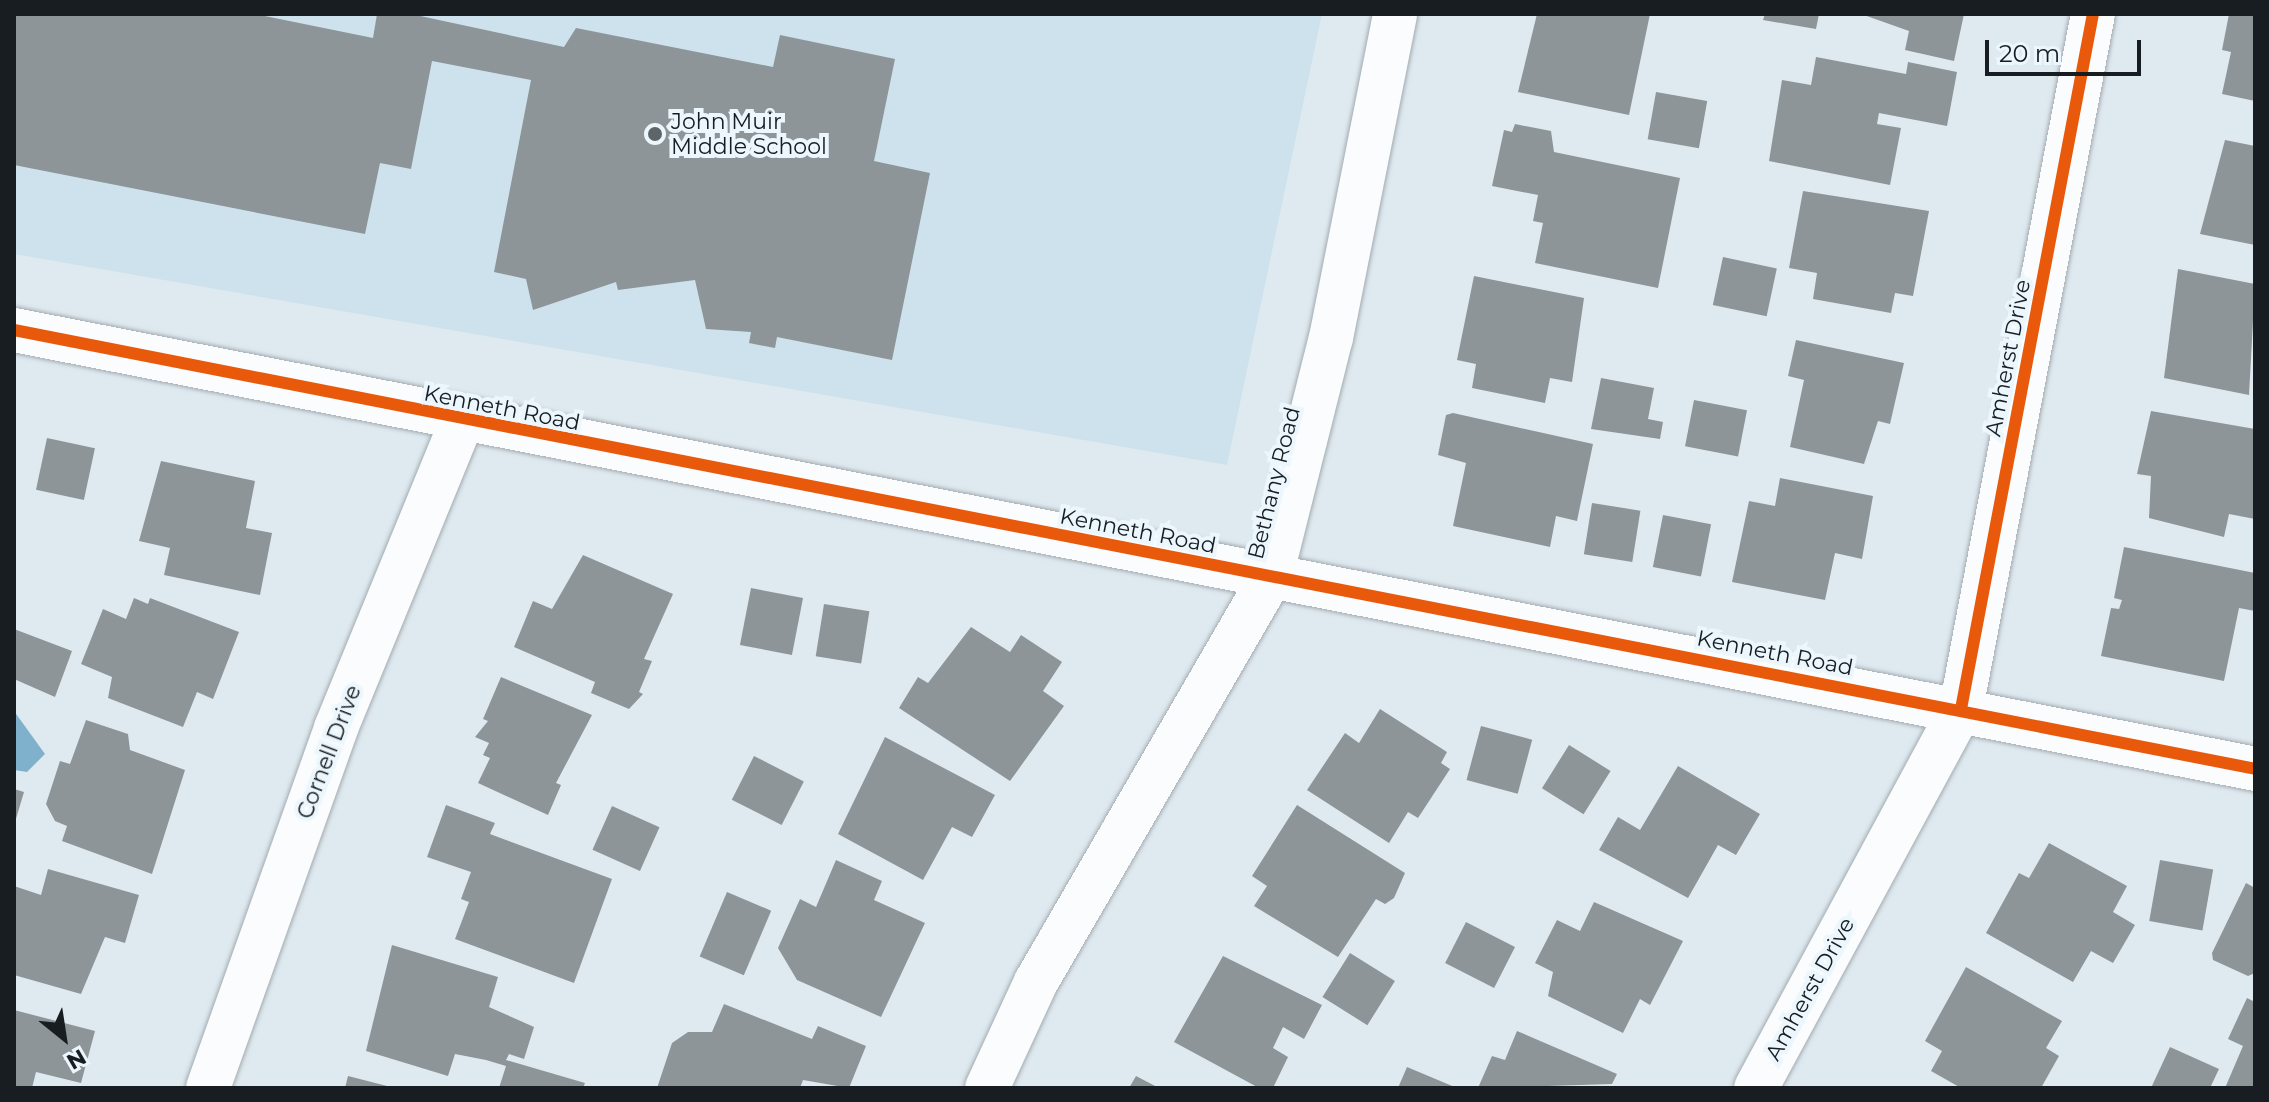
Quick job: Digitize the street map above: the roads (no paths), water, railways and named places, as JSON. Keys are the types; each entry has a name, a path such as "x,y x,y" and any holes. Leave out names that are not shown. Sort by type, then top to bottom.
{"street":[{"name":"Bethany Road","path":"987,1088 1036,982 1271,576 1331,338 1395,14"},
{"name":"Amherst Drive","path":"1756,1088 1961,709 2093,14"},
{"name":"Kenneth Road","path":"14,330 462,421 1961,709 2255,769"},
{"name":"Cornell Drive","path":"208,1088 336,728 462,421"}],"water":[{"path":"14,711 45,754 27,772 14,770"}],"place":[{"name":"John Muir Middle School","path":"655,134"}]}
